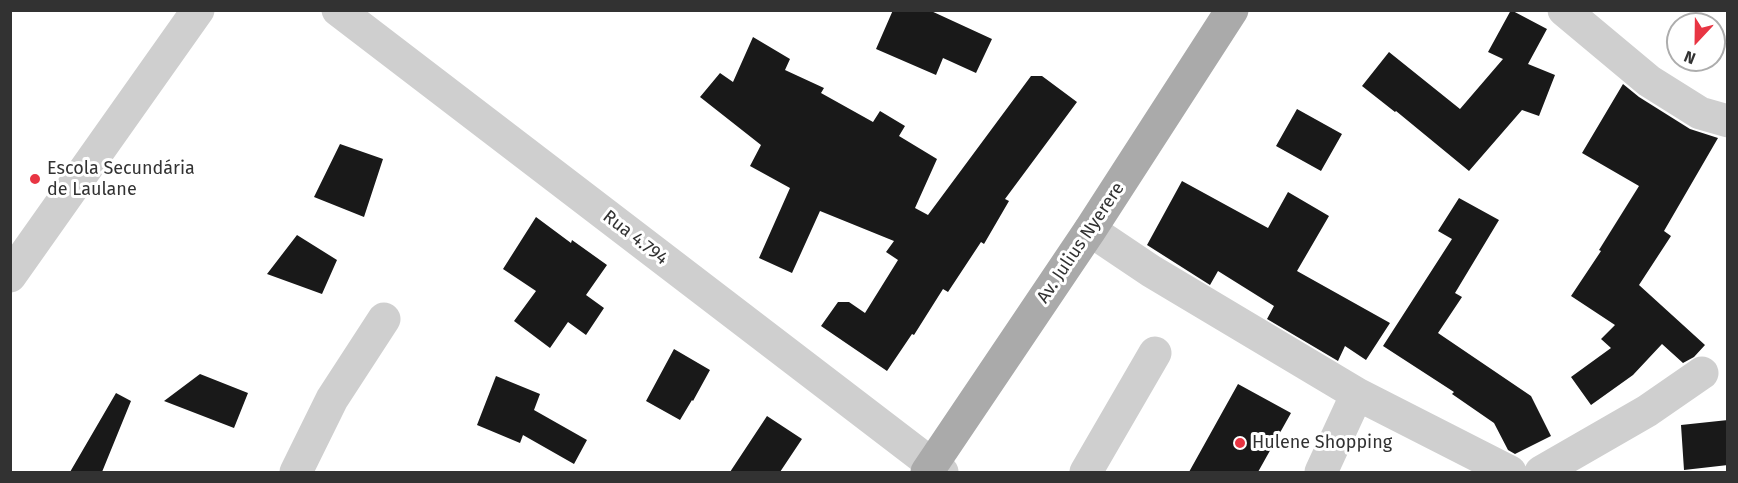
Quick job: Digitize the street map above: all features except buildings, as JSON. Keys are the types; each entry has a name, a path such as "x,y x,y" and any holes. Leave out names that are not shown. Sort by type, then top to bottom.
{"main road":[{"name":"Av. Julius Nyerere","path":"933,470 1232,10"}],"street":[{"path":"10,276 198,10"},
{"path":"1564,10 1649,81 1700,112 1728,121"},
{"name":"Rua 4.794","path":"341,12 933,470"},
{"path":"1090,230 1161,277 1357,394 1510,472"},
{"path":"296,472 332,399 384,319"},
{"path":"1086,472 1155,353"},
{"path":"1541,472 1647,411 1702,373"},
{"path":"1321,472 1357,394"}],"place":[{"name":"Escola Secundária de Laulane","path":"35,179"},
{"name":"Hulene Shopping","path":"1240,443"}]}
